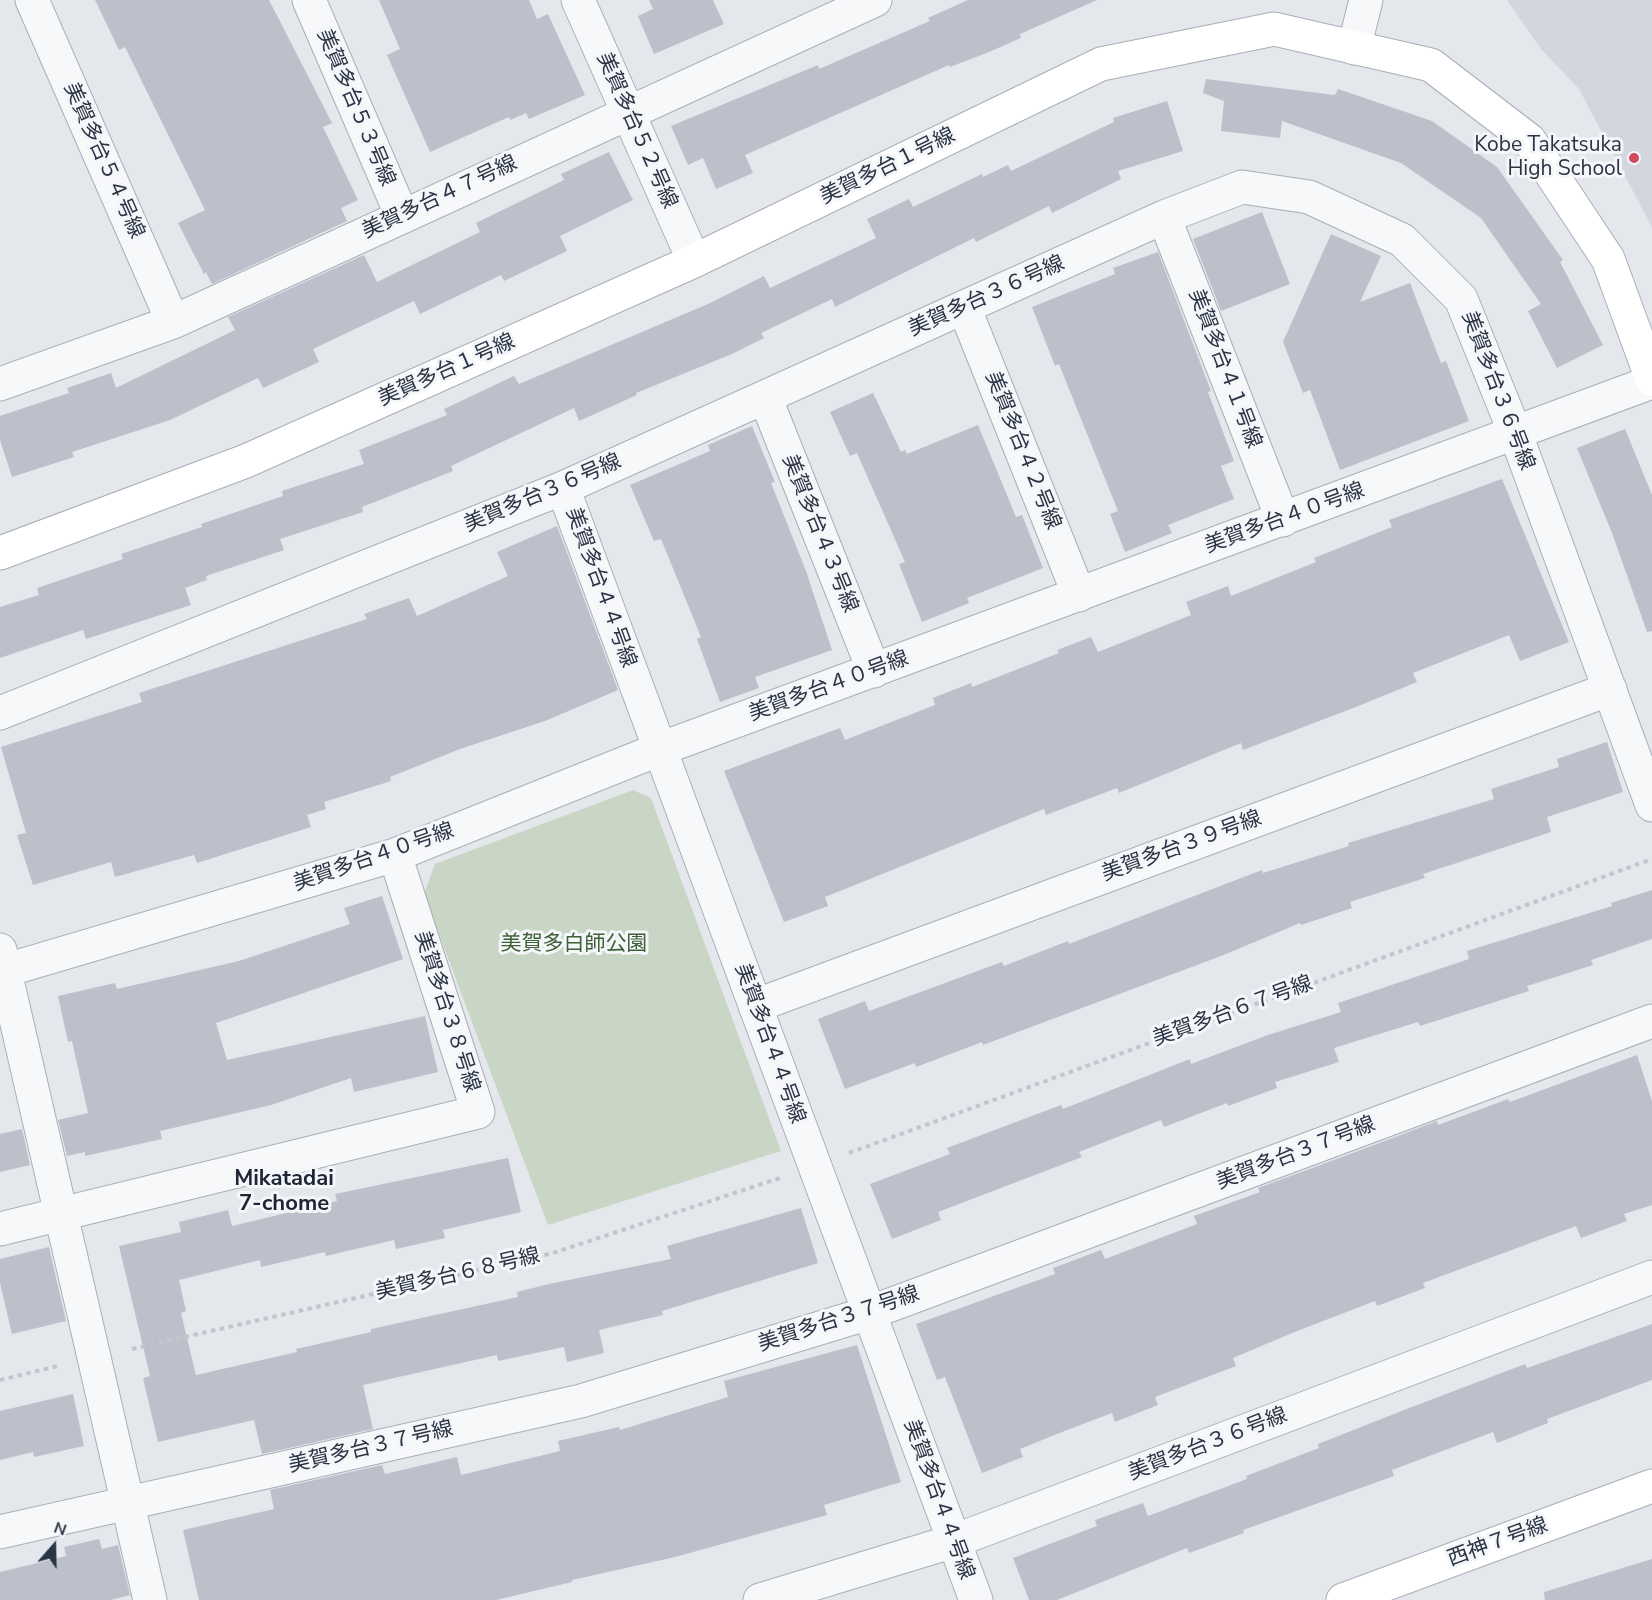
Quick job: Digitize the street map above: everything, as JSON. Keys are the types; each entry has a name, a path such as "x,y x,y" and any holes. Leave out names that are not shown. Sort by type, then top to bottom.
{"street":[{"name":"美賀多台５４号線","path":"32,0 173,322"},
{"name":"美賀多台５３号線","path":"309,0 402,216"},
{"name":"美賀多台５２号線","path":"579,0 694,261"},
{"path":"1354,48 1366,0"},
{"name":"美賀多台４７号線","path":"0,384 173,322 860,3"},
{"name":"美賀多台１号線","path":"0,553 246,461 694,261 1101,64 1274,29 1431,65 1529,140 1608,259 1652,381"},
{"name":"美賀多台３６号線","path":"0,713 563,488 1164,217 1242,186 1309,197 1402,240 1461,299 1515,435 1652,805"},
{"name":"美賀多台４１号線","path":"1164,217 1283,520"},
{"name":"美賀多台４２号線","path":"964,307 1079,595"},
{"name":"美賀多台４０号線","path":"2,963 395,855 660,749 1515,435 1652,381"},
{"name":"美賀多台４３号線","path":"765,397 874,670"},
{"name":"美賀多台４４号線","path":"563,488 976,1600"},
{"name":"美賀多台３９号線","path":"755,1006 1610,689"},
{"name":"美賀多台３８号線","path":"0,1229 478,1112 395,855"},
{"path":"2,963 150,1600"},
{"name":"美賀多台３７号線","path":"0,1532 581,1401 869,1313 1652,1020"},
{"name":"美賀多台３６号線","path":"760,1600 954,1541 1652,1277"},
{"name":"西神７号線","path":"1343,1600 1652,1486"}],"path":[{"name":"美賀多台６７号線","path":"814,1166 1652,859"},
{"name":"美賀多台６８号線","path":"0,1380 553,1253 814,1166"}],"shaded area":[{"name":"Kobe Takatsuka High School","path":"1507,0 1652,0 1652,227 1579,89 1541,49"}],"green space":[{"name":"美賀多白師公園","path":"633,790 651,798 781,1151 548,1225 424,894 435,864"}],"building":[{"path":"95,0 269,0 332,123 323,127 358,200 341,208 347,221 212,284 206,272 204,274 178,223 205,210 125,47 119,50"},
{"path":"379,0 529,0 537,19 548,14 585,95 529,119 526,113 510,120 509,117 430,152 387,55 400,49"},
{"path":"649,0 713,0 724,24 654,54 638,16 653,9"},
{"path":"968,0 1097,0 1020,34 1021,38 950,67 949,65 745,155 753,173 716,189 703,158 688,165 671,126 818,65 819,69 930,21 928,18"},
{"path":"1206,79 1335,95 1338,89 1432,121 1497,167 1563,260 1560,262 1603,345 1557,368 1528,311 1541,304 1481,218 1401,163 1282,121 1280,138 1221,131 1224,101 1203,93"},
{"path":"1167,101 1183,151 1118,171 1121,179 1052,213 1049,206 976,242 974,238 835,307 832,299 761,333 764,338 732,354 636,393 637,395 579,421 574,408 451,466 453,471 362,507 363,512 280,539 284,550 206,576 207,580 185,588 191,605 86,639 83,630 0,658 0,607 39,595 37,588 123,559 121,554 202,527 201,524 283,496 282,491 364,464 359,450 447,415 444,409 514,376 519,384 708,304 764,276 770,288 876,238 867,219 909,199 913,207 982,174 983,177 1008,165 1011,171 1114,122 1113,118"},
{"path":"609,152 633,200 560,236 567,251 504,281 501,275 420,314 414,301 313,349 319,362 263,388 258,378 170,420 72,452 74,457 12,477 0,440 0,416 69,393 67,388 111,373 116,388 235,330 228,317 364,255 377,282 480,232 476,223 564,180 561,174"},
{"path":"1262,212 1290,284 1221,311 1193,239"},
{"path":"1331,234 1381,256 1360,302 1410,283 1441,363 1446,361 1469,421 1340,470 1310,390 1303,393 1283,342"},
{"path":"1158,252 1211,391 1208,392 1234,461 1221,466 1234,499 1168,525 1172,533 1125,552 1110,514 1118,511 1059,364 1055,366 1032,307 1115,274 1113,268"},
{"path":"873,393 901,452 905,450 907,454 978,425 1016,517 1022,515 1043,568 967,598 969,603 922,622 899,564 905,562 857,453 850,456 830,412"},
{"path":"752,426 775,482 771,483 806,571 832,650 755,677 759,688 720,702 697,639 701,637 661,539 654,541 630,485 710,451 708,445"},
{"path":"1625,429 1652,495 1652,631 1647,632 1612,533 1577,448"},
{"path":"1502,479 1569,642 1520,661 1509,635 1413,673 1417,682 1356,707 1243,750 1241,743 1119,793 1117,788 1046,815 1044,809 825,897 828,906 784,922 724,771 840,728 845,740 935,705 933,698 971,683 972,687 1059,653 1057,650 1091,637 1098,652 1191,615 1186,602 1228,586 1231,596 1316,562 1314,558 1392,527 1389,520"},
{"path":"557,526 618,690 545,721 460,749 390,777 391,781 324,802 326,809 307,815 311,827 197,863 194,855 115,877 111,862 33,885 17,835 26,833 1,747 142,702 139,693 367,619 364,614 409,598 417,616 508,576 497,552"},
{"path":"1607,742 1623,792 1547,817 1551,832 1423,874 1425,878 1350,902 1352,908 1301,925 1300,923 1221,956 983,1045 982,1042 916,1067 915,1063 845,1089 818,1019 865,1001 869,1011 1002,962 1004,966 1068,941 1069,944 1262,870 1263,873 1349,846 1348,843 1494,799 1491,789 1559,767 1557,759"},
{"path":"1652,890 1652,939 1591,960 1593,965 1527,986 1529,991 1420,1026 1418,1022 1334,1048 1339,1062 1275,1082 1277,1088 1228,1106 1227,1103 1164,1127 1161,1120 1079,1152 1082,1157 938,1212 941,1220 892,1239 870,1184 950,1154 947,1148 1061,1105 1063,1109 1190,1059 1191,1064 1268,1035 1341,1012 1338,1003 1469,959 1467,951 1612,906 1611,903"},
{"path":"382,896 403,959 216,1023 227,1060 425,1016 438,1072 354,1092 351,1078 271,1105 160,1131 162,1139 85,1156 85,1152 67,1156 58,1120 88,1113 72,1041 68,1042 58,996 115,983 117,989 239,961 350,924 344,908"},
{"path":"1637,1055 1652,1101 1652,1205 1624,1214 1627,1221 1581,1238 1576,1226 1423,1283 1425,1288 1377,1306 1375,1301 1292,1333 1233,1358 1236,1366 1155,1397 1158,1405 1115,1422 1112,1413 1062,1432 1020,1449 1023,1457 982,1473 945,1377 937,1380 916,1324 1055,1274 1053,1268 1101,1250 1105,1259 1197,1224 1194,1216 1260,1192 1258,1188 1437,1121 1438,1125 1508,1099 1510,1102"},
{"path":"22,1129 30,1165 0,1172 0,1134"},
{"path":"508,1158 521,1212 443,1230 445,1238 396,1249 394,1240 326,1256 325,1252 261,1267 260,1260 179,1280 186,1311 181,1313 196,1375 297,1352 296,1349 371,1332 371,1329 518,1297 517,1292 549,1284 671,1259 667,1246 801,1208 818,1263 662,1311 663,1315 599,1330 604,1353 567,1362 564,1347 498,1361 497,1355 363,1385 373,1429 262,1454 254,1420 158,1442 143,1378 150,1376 119,1246 181,1232 179,1222 228,1210 232,1226 337,1201 335,1194"},
{"path":"49,1247 66,1321 12,1334 0,1283 0,1259"},
{"path":"1652,1324 1652,1380 1547,1419 1548,1423 1497,1443 1493,1432 1392,1470 1394,1476 1243,1530 1244,1533 1189,1553 1187,1548 1057,1600 1029,1600 1013,1558 1097,1526 1095,1520 1143,1503 1148,1516 1247,1479 1246,1476 1319,1448 1318,1444 1404,1410 1525,1364 1527,1368"},
{"path":"857,1345 901,1482 824,1505 827,1515 675,1557 496,1600 199,1600 183,1530 274,1509 270,1490 382,1465 385,1474 457,1457 461,1475 560,1451 558,1441 619,1427 620,1430 728,1397 724,1381"},
{"path":"73,1394 84,1446 34,1457 33,1452 0,1460 0,1411"},
{"path":"99,1539 102,1549 118,1545 130,1595 111,1600 0,1600 0,1572 66,1556 64,1547"},
{"path":"1652,1559 1652,1600 1545,1600 1544,1592"}],"place":[{"name":"Kobe Takatsuka High School","path":"1634,158"}],"district":[{"name":"Mikatadai 7-chome","path":"284,1192"}]}
